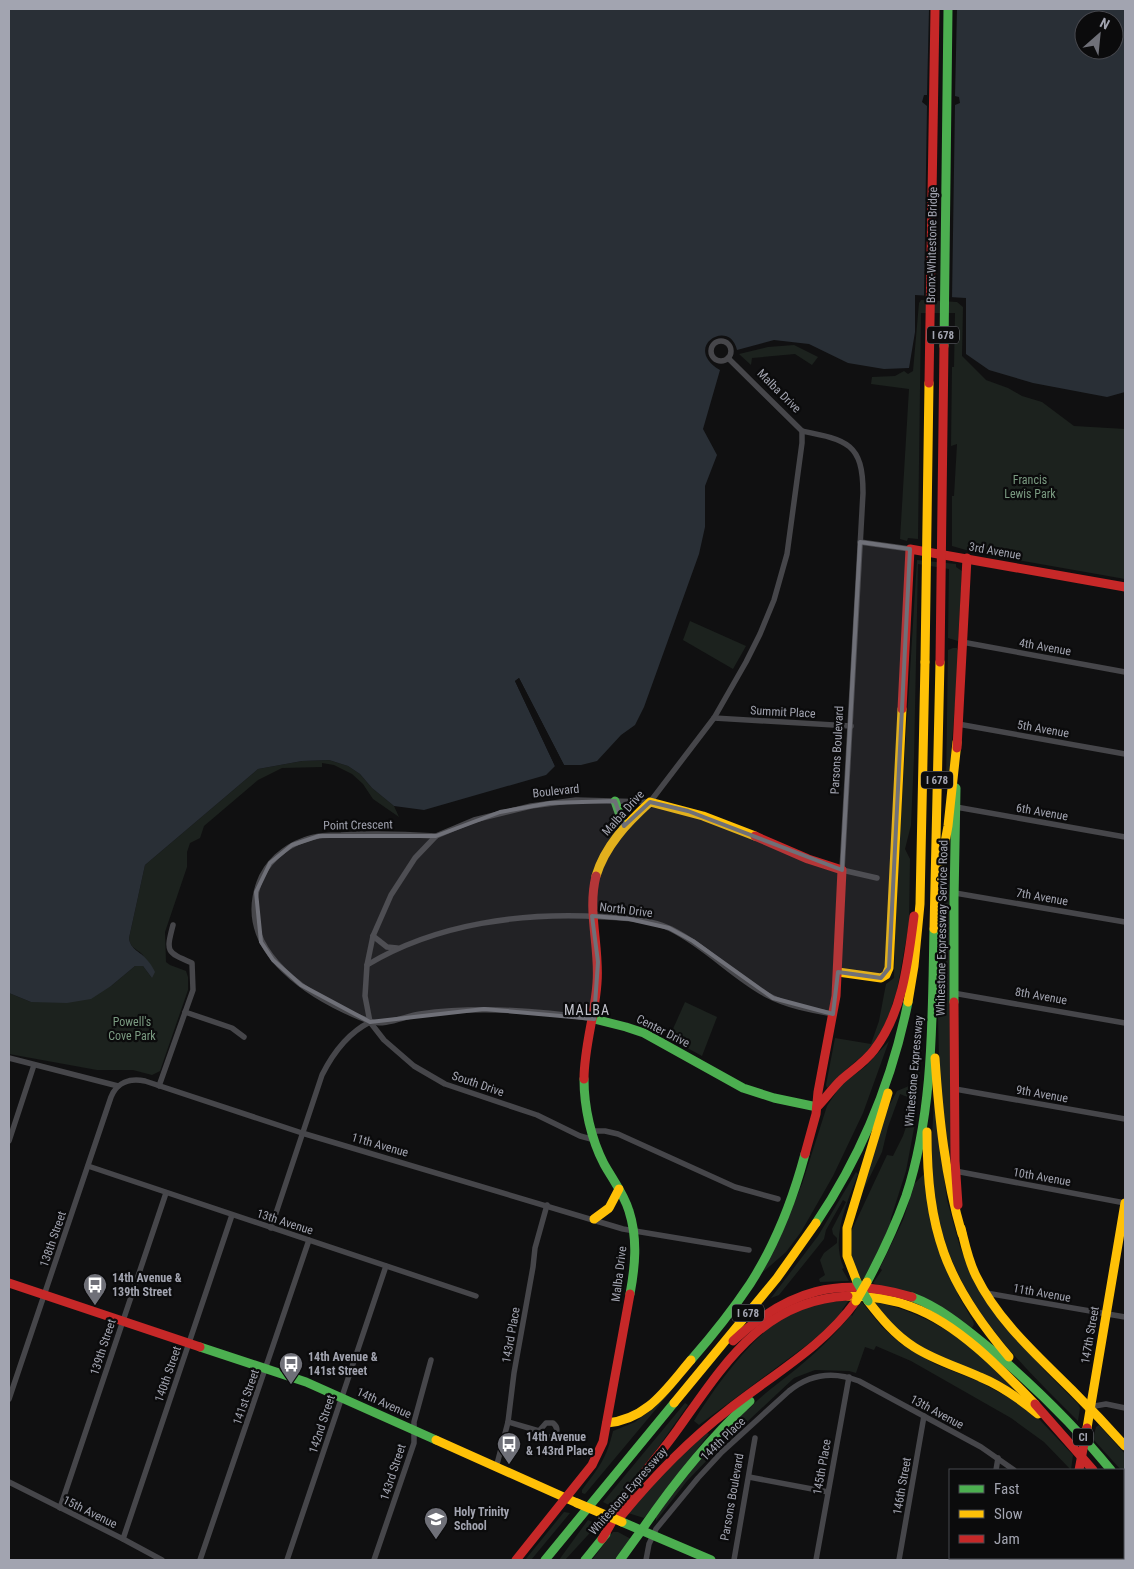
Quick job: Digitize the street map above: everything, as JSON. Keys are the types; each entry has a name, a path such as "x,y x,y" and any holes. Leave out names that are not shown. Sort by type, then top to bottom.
{"main road":[{"name":"Bronx-Whitestone Bridge","path":"925,662 935,9"},
{"name":"Bronx-Whitestone Bridge","path":"940,662 948,9"},
{"name":"3rd Avenue","path":"910,549 1125,587"},
{"path":"838,972 878,978 885,976 889,966 910,549"},
{"name":"Whitestone Expressway Service Road","path":"967,558 957,742 953,993 955,1172 962,1234 976,1275 986,1293 1014,1330 1125,1446"},
{"name":"Whitestone Expressway","path":"545,1560 666,1416 785,1268 824,1212 856,1152 874,1113 893,1060 906,1012 919,938 925,662"},
{"name":"Whitestone Expressway","path":"585,1560 655,1476 704,1429 807,1352 835,1327 856,1301 867,1282 888,1243 909,1190 922,1129 928,1084 932,1009 940,662"},
{"path":"934,897 947,831 957,742"},
{"path":"614,801 624,827"},
{"name":"Malba Drive","path":"607,1423 634,1274 636,1249 635,1231 630,1211 601,1157 586,1108 584,1082 587,1050 597,995 598,962 591,897 597,872 618,834 650,802"},
{"name":"Boulevard","path":"650,802 712,818 804,859 842,870"},
{"path":"516,1560 595,1460 602,1447 607,1423 630,1420 656,1401 722,1322 750,1284 770,1248 792,1195 805,1159 817,1107 842,1080 871,1054 883,1038 890,1023 898,1001 907,962 922,858"},
{"name":"Parsons Boulevard","path":"817,1107 818,1092 833,1014 838,972 842,870"},
{"path":"932,1009 941,1145 948,1187 962,1234"},
{"path":"906,1012 894,1074 847,1228 847,1256 857,1282 868,1301 888,1326 906,1341 930,1356 990,1381 1010,1392 1032,1409 1077,1451"},
{"name":"Center Drive","path":"594,1019 638,1031 730,1082 751,1091 779,1100 817,1107"},
{"path":"928,1084 926,1156 928,1185 937,1232 948,1265 965,1300 981,1324 1054,1406"},
{"path":"594,1219 602,1215 609,1208 619,1189"},
{"name":"147th Street","path":"1079,1469 1125,1203"},
{"name":"14th Avenue","path":"9,1283 306,1382 496,1468 711,1560"},
{"path":"666,1416 736,1338 766,1312 781,1303 804,1294 832,1288 853,1287 898,1293 938,1310 988,1346 1054,1406"},
{"path":"602,1539 625,1500 708,1384 734,1354 760,1328 774,1318 800,1306 822,1300 851,1297 876,1298 904,1304 930,1316 968,1342 1014,1382 1048,1417 1092,1469"},
{"path":"620,1560 677,1481 718,1431 746,1404 807,1352"},
{"name":"CI","path":"1054,1406 1110,1469"}],"street":[{"name":"Malba Drive","path":"650,802 714,718 746,662 760,634 780,581 789,545 802,431 728,358"},
{"name":"Parsons Boulevard","path":"802,431 832,437 841,441 857,454 863,472 842,870"},
{"name":"3rd Avenue","path":"860,542 910,549"},
{"name":"4th Avenue","path":"962,642 1125,672"},
{"name":"Summit Place","path":"714,718 850,726"},
{"name":"5th Avenue","path":"958,724 1125,754"},
{"name":"Boulevard","path":"370,1022 364,996 373,936 384,907 402,876 415,858 436,836 474,820 531,806 576,800 650,802"},
{"name":"6th Avenue","path":"956,807 1125,837"},
{"name":"Point Crescent","path":"370,1022 314,994 294,979 269,955 261,942 257,927 256,892 260,880 270,863 278,855 305,839 319,836 356,834 436,836"},
{"name":"Boulevard","path":"842,870 877,878"},
{"name":"7th Avenue","path":"955,893 1125,922"},
{"name":"North Drive","path":"367,966 398,948 435,935 477,925 536,917 592,916 629,919 669,928 693,942 768,996 798,1007 833,1014"},
{"path":"159,1086 193,990 192,963 174,956 169,950 168,943 173,925"},
{"path":"373,936 387,947 398,948"},
{"name":"8th Avenue","path":"953,993 1125,1023"},
{"name":"Center Drive","path":"370,1022 382,1022 425,1014 484,1010 536,1011 594,1019"},
{"path":"185,1012 232,1028 244,1037"},
{"path":"270,1228 318,1084 327,1066 346,1040 370,1022"},
{"name":"South Drive","path":"370,1022 380,1036 396,1051 440,1082 538,1115 575,1134 594,1135 605,1131 618,1134 735,1187 778,1199"},
{"name":"11th Avenue","path":"9,1058 118,1086 132,1080 145,1081 302,1133 624,1229 749,1250"},
{"path":"9,1141 34,1065"},
{"name":"138th Street","path":"9,1399 111,1097 118,1086"},
{"name":"9th Avenue","path":"955,1089 1125,1119"},
{"name":"13th Avenue","path":"88,1166 476,1296"},
{"name":"10th Avenue","path":"955,1172 1125,1203"},
{"name":"139th Street","path":"60,1508 166,1193"},
{"name":"143rd Place","path":"496,1468 508,1422 514,1373 533,1267 534,1248 547,1205"},
{"name":"140th Street","path":"123,1539 232,1215"},
{"name":"141st Street","path":"200,1560 309,1240"},
{"name":"142nd Street","path":"287,1560 386,1266"},
{"name":"11th Avenue","path":"986,1293 1125,1317"},
{"name":"143rd Street","path":"374,1560 414,1443 414,1422 431,1360"},
{"name":"144th Place","path":"646,1560 652,1535 658,1526 716,1459 796,1385 804,1380 822,1375 848,1377"},
{"name":"13th Avenue","path":"848,1377 981,1447 1013,1469"},
{"name":"145th Place","path":"816,1560 848,1377"},
{"path":"1089,1408 1106,1404 1125,1408"},
{"name":"146th Street","path":"899,1560 924,1416"},
{"path":"508,1422 539,1431"},
{"name":"Parsons Boulevard","path":"734,1560 755,1438"},
{"path":"996,1469 998,1458"},
{"path":"748,1477 828,1492"},
{"name":"15th Avenue","path":"9,1482 162,1560"}],"highlighted area":[{"path":"860,542 910,549 889,968 881,978 838,972 833,1014 773,998 693,941 669,928 629,919 592,916 598,962 594,1019 484,1009 370,1022 301,985 273,960 261,942 256,892 270,863 292,845 319,836 436,836 500,812 550,803 615,801 624,826 650,802 688,811 842,870"}],"green space":[{"name":"Francis Lewis Park","path":"921,300 957,302 963,307 962,356 986,380 1008,388 1022,396 1042,402 1074,426 1125,429 1125,579 973,552 952,546 952,496 954,496 957,444 951,446 955,313 921,313 918,539 908,538 907,541 900,539 909,389 871,384 872,377 895,376 904,371 908,374 913,371 919,303"},
{"path":"794,345 818,357 812,365 795,354 752,358 751,365 739,354 768,347"},
{"path":"917,560 956,564 956,567 962,571 958,641 948,638 949,569 918,564 911,825 905,849 910,859 909,924 897,990 881,1035 868,1051 827,1088 835,1038 871,1044 879,1021 886,984 894,978 896,894"},
{"path":"690,621 746,646 733,669 683,640"},
{"path":"957,648 959,653 949,780 946,787 948,650"},
{"name":"Powell's Cove Park","path":"329,760 348,766 360,774 372,788 394,806 399,817 373,799 363,784 352,774 334,765 322,763 322,767 282,768 258,780 204,826 200,838 190,843 187,852 187,867 165,932 166,962 186,971 188,990 160,1071 152,1075 133,1070 97,1070 9,1054 9,993 31,1002 111,986 135,966 143,966 152,978 144,956 132,946 129,938 145,865 258,769 302,761"},
{"path":"943,866 949,870 951,1144 949,1164 940,1095 938,1018 941,877"},
{"path":"685,1002 717,1017 702,1056 669,1038"},
{"path":"925,1013 915,1123 906,1171 891,1218 890,1229 862,1282 852,1261 850,1234 887,1155 893,1156 903,1136 915,1100 900,1094 888,1127 882,1152 853,1211 888,1108 897,1091 909,1086"},
{"path":"889,1041 863,1113 833,1176 801,1232 786,1252 763,1272 802,1184 827,1106 841,1085 866,1066"},
{"path":"934,1099 947,1200 960,1247 983,1298 1044,1370 1078,1404 1080,1408 1078,1421 1028,1370 984,1318 967,1291 952,1260 941,1227 933,1190 931,1156"},
{"path":"856,1172 858,1174 845,1209 839,1233 840,1257 844,1268 842,1269 849,1281 820,1282 819,1279 825,1275 820,1260 824,1253 837,1243 837,1238 833,1234 832,1229 846,1202 843,1200 826,1230 824,1239 779,1295 771,1298 818,1236"},
{"path":"925,1173 958,1295 973,1321 972,1328 873,1283 882,1270 880,1268 903,1220 915,1183"},
{"path":"849,1300 843,1311 830,1326 807,1345 699,1425 694,1421 714,1390 740,1357 769,1328 799,1309"},
{"path":"861,1301 882,1327 901,1344 935,1364 980,1382 1015,1401 1040,1420 1073,1455 1071,1469 1044,1442 1011,1418 911,1361 876,1346 874,1350 865,1347 856,1373 815,1370 794,1378 687,1481 656,1521 656,1516 715,1440 738,1414 742,1415 745,1410 748,1410 795,1370 852,1316"},
{"path":"875,1302 914,1314 951,1334 984,1359 1013,1389 919,1346 893,1326"},
{"path":"692,1366 585,1494 582,1493 582,1490 605,1456 613,1431 635,1422 655,1407"},
{"path":"685,1403 688,1405 613,1507 603,1502"},
{"path":"1099,1425 1125,1454 1125,1475 1124,1469 1120,1469 1093,1439 1096,1427"},
{"path":"705,1432 709,1434 644,1518 628,1513 652,1484"},
{"path":"564,1512 570,1513 531,1560 525,1560"},
{"path":"588,1520 598,1524 565,1560 559,1560"},
{"path":"613,1532 618,1532 631,1539 614,1560 592,1560"}],"shaded area":[{"path":"9,9 1125,9 1125,392 1107,397 1033,383 989,370 966,354 966,298 915,295 915,332 909,368 884,369 848,363 809,344 774,340 737,350 733,340 726,336 718,336 711,339 706,345 705,353 709,361 720,370 703,429 717,455 705,486 705,527 699,554 644,707 635,725 621,735 597,761 581,765 564,765 519,678 515,681 555,766 546,775 424,810 394,806 372,788 360,774 348,766 329,760 302,761 258,769 145,865 129,938 134,948 146,958 153,968 155,972 152,978 143,966 135,966 111,986 91,999 67,1003 31,1002 9,993"}],"pier":[{"path":"929,9 957,9 955,96 959,97 960,103 955,105 952,299 924,298 927,106 922,102 924,95 927,95"},
{"path":"519,678 565,768 562,767 520,685 558,766 555,766 515,681"}],"traffic: fast":[{"path":"944,346 948,9"},
{"path":"954,1002 956,788"},
{"path":"615,801 624,827"},
{"path":"867,1282 888,1240 906,1196 922,1131 930,1064 934,929"},
{"path":"816,1223 847,1171 873,1117 893,1060 908,1002"},
{"path":"594,1019 644,1033 743,1088 774,1098 817,1107"},
{"path":"584,1079 587,1112 595,1144 624,1199 632,1221 635,1253 630,1294"},
{"path":"691,1360 729,1314 759,1269 782,1221 795,1188 805,1154"},
{"path":"857,1282 868,1301"},
{"path":"912,1297 944,1313 992,1350 1054,1407 1110,1469"},
{"path":"200,1347 306,1382 436,1440"},
{"path":"641,1531 692,1463 750,1401"},
{"path":"545,1560 674,1403"},
{"path":"622,1522 711,1560"},
{"path":"620,1560 641,1531"},
{"path":"585,1560 606,1534"}],"traffic: slow":[{"path":"925,662 929,383"},
{"path":"908,1002 914,966 920,904 925,662"},
{"path":"934,929 940,662"},
{"path":"838,972 881,978 886,975 889,968 902,709"},
{"path":"940,869 948,826 957,742"},
{"path":"596,876 611,845 633,818 650,802 703,816 755,836"},
{"path":"935,1058 944,1147 951,1190 962,1234"},
{"path":"857,1282 847,1256 847,1228 888,1093"},
{"path":"927,1132 931,1198 936,1226 944,1253 955,1279 969,1304 1009,1357"},
{"path":"594,1219 609,1208 619,1189"},
{"path":"1087,1428 1125,1203"},
{"path":"674,1403 777,1278 816,1223"},
{"path":"961,1228 973,1270 995,1308 1019,1337 1125,1446"},
{"path":"856,1301 867,1282"},
{"path":"848,1296 873,1297 904,1304 946,1324 978,1349 1035,1404"},
{"path":"868,1301 883,1320 914,1347 938,1360 996,1384 1038,1414"},
{"path":"607,1423 634,1416 645,1409 664,1392 691,1360"},
{"path":"436,1440 577,1503"},
{"path":"577,1503 622,1522"}],"traffic: jam":[{"path":"929,383 935,9"},
{"path":"940,662 944,346"},
{"path":"902,709 910,549 1125,587"},
{"path":"957,748 967,558"},
{"path":"755,836 808,859 842,870 836,996 818,1092 816,1114 805,1154"},
{"path":"584,1079 584,1067 597,983 597,956 593,916 596,876"},
{"path":"817,1107 840,1081 874,1050 892,1020 903,986 914,916"},
{"path":"954,1002 955,1161 958,1205"},
{"path":"9,1283 200,1347"},
{"path":"733,1341 774,1310 795,1299 816,1292 838,1288 861,1287 886,1290 912,1297"},
{"path":"516,1560 592,1465 603,1442 630,1294"},
{"path":"602,1539 631,1490 711,1382 748,1340 768,1323 791,1310 818,1300 848,1296"},
{"path":"622,1515 646,1486 685,1447 728,1410 813,1346 828,1333 856,1301"},
{"path":"1035,1404 1092,1469"},
{"path":"1079,1469 1087,1428"}],"place":[{"name":"14th Avenue & 139th Street","path":"95,1306"},
{"name":"14th Avenue & 141st Street","path":"291,1385"},
{"name":"14th Avenue & 143rd Place","path":"509,1465"},
{"name":"Holy Trinity School","path":"436,1540"}],"district":[{"name":"MALBA","path":"587,1010"}]}
